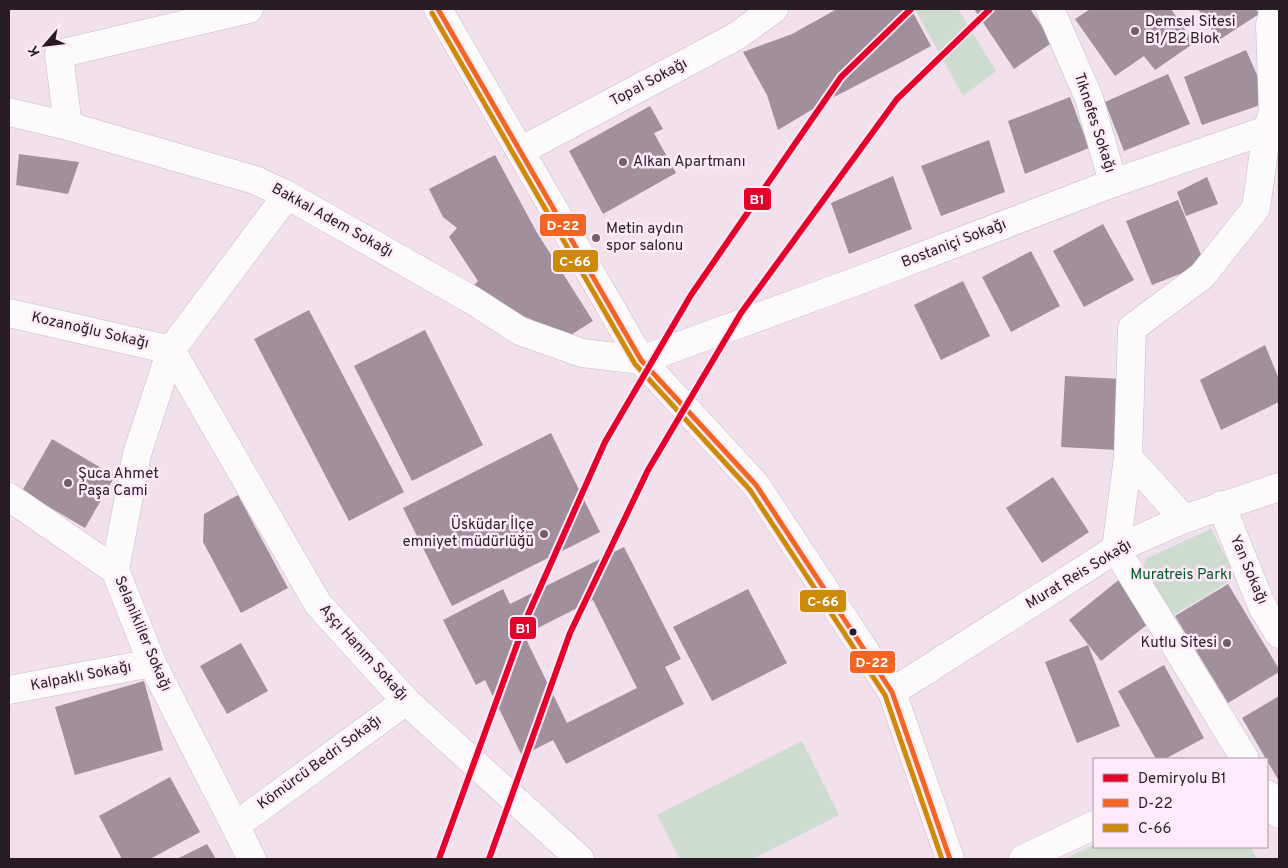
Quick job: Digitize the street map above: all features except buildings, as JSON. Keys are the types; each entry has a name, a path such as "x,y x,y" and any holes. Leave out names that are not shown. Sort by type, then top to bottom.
{"street":[{"path":"68,126 59,54 249,9"},
{"path":"438,9 641,360 756,485 892,692 950,859"},
{"name":"Topal Sokağı","path":"520,151 735,37 774,9"},
{"name":"Tıknefes Sokağı","path":"1050,9 1089,98 1114,183"},
{"path":"1238,757 1116,549 1128,457 1132,328 1202,276 1256,208 1268,130 1273,113 1270,25 1274,9"},
{"name":"Bakkal Adem Sokağı","path":"9,112 68,126 256,180 287,195 472,300 520,331 582,353 641,360"},
{"name":"Bostaniçi Sokağı","path":"641,360 1114,183 1268,130"},
{"name":"Selanikliler Sokağı","path":"252,859 152,663 115,570 137,454 171,350 287,195"},
{"name":"Kozanoğlu Sokağı","path":"9,312 171,350"},
{"name":"Aşçı Hanım Sokağı","path":"171,350 318,604 406,701 580,859"},
{"path":"1128,457 1184,519"},
{"name":"Murat Reis Sokağı","path":"892,692 1116,549 1184,519 1279,486"},
{"path":"9,498 115,570"},
{"name":"Yan Sokağı","path":"1221,505 1262,606 1279,634"},
{"name":"Kalpaklı Sokağı","path":"9,690 152,663"},
{"name":"Kömürcü Bedri Sokağı","path":"235,826 406,701"},
{"path":"1268,796 1279,814"},
{"path":"1023,859 1093,824"}],"green space":[{"path":"915,9 958,9 996,71 963,96"},
{"name":"Muratreis Parkı","path":"1211,529 1236,577 1171,617 1142,570 1147,558"},
{"path":"802,741 839,815 753,859 680,859 657,815"},
{"path":"1093,845 1093,848 1252,848 1257,859 1064,859"}],"rail line":[{"name":"B1","path":"439,859 527,617 605,442 691,295 841,77 911,9"},
{"name":"B1","path":"489,859 570,633 648,470 741,313 897,99 990,9"}],"transit line":[{"name":"D-22","path":"438,9 641,360 756,485 892,692 950,859"},
{"name":"C-66","path":"432,13 635,364 750,490 885,695 942,859"}],"place":[{"name":"Demsel Sitesi B1/B2 Blok","path":"1135,31"},
{"name":"Alkan Apartmanı","path":"623,162"},
{"name":"Metin aydın spor salonu","path":"596,238"},
{"name":"Şuca Ahmet Paşa Cami","path":"68,483"},
{"name":"Üsküdar İlçe emniyet müdürlüğü","path":"544,534"},
{"name":"Kutlu Sitesi","path":"1227,643"}]}
